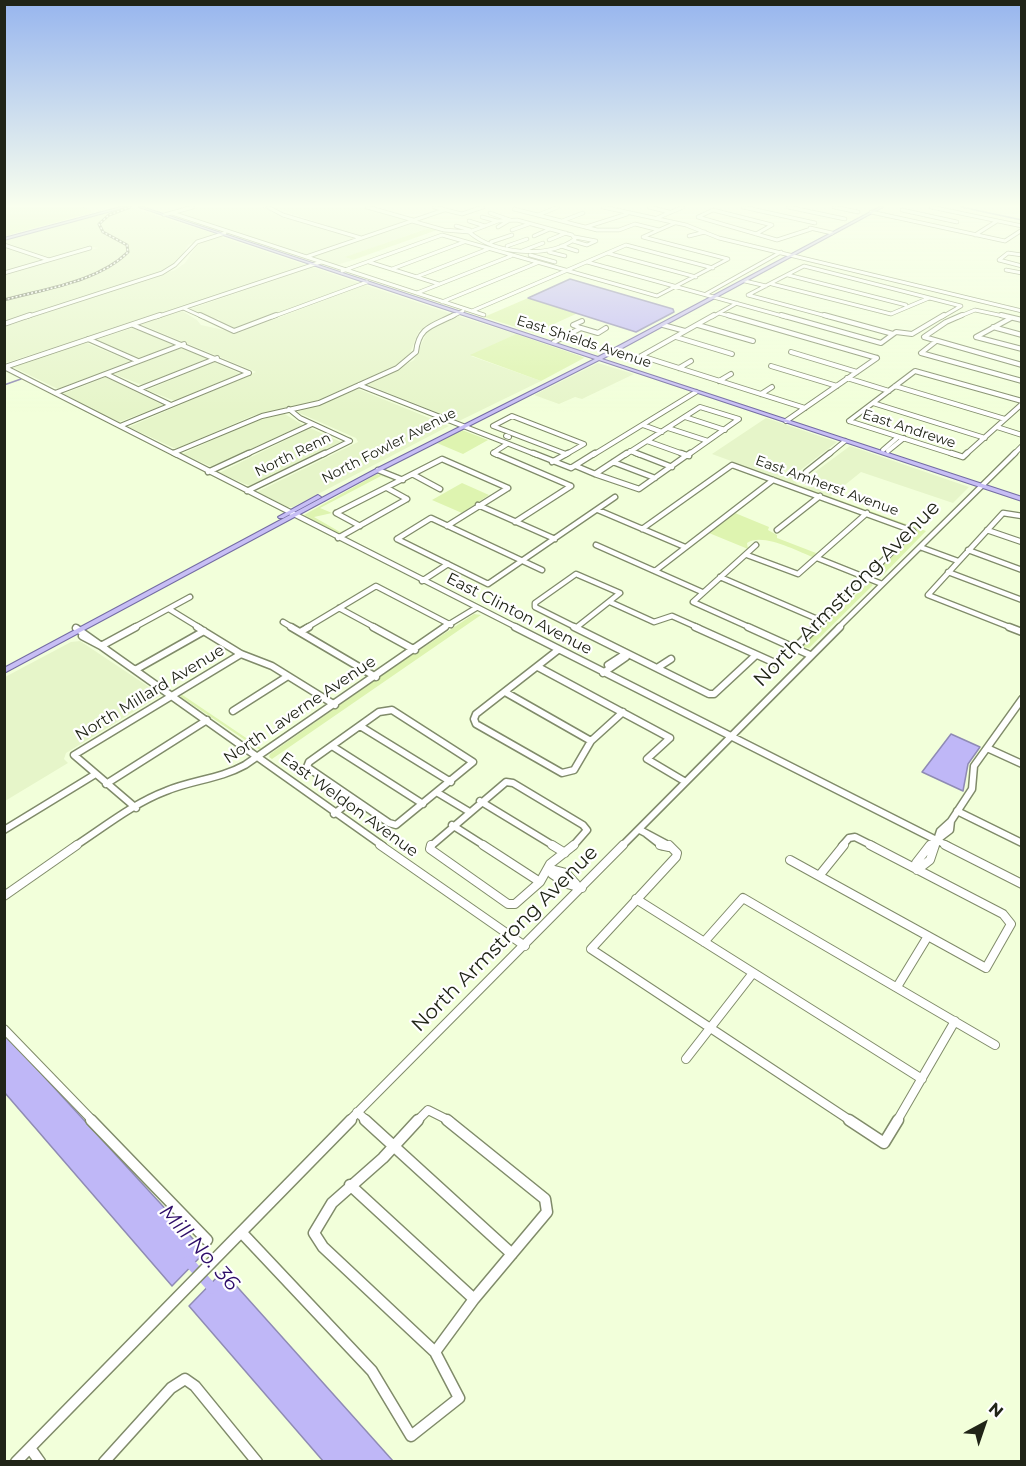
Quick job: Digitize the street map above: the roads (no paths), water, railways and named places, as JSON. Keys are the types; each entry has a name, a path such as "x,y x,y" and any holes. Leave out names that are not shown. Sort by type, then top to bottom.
{"main road":[{"name":"East Shields Avenue","path":"350,275 440,303"},
{"name":"East Shields Avenue","path":"357,275 440,303 492,324 886,450 1022,497"},
{"name":"North Fowler Avenue","path":"4,671 399,454 502,407 749,275"},
{"path":"597,357 664,325 710,296 754,275"},
{"name":"East Shields Avenue","path":"461,312 654,378 741,403 845,441 983,484"},
{"path":"664,325 675,314"},
{"path":"492,324 527,333"},
{"name":"North Fowler Avenue","path":"291,514 380,470 530,388 597,357"},
{"path":"502,407 530,388"},
{"path":"380,470 399,454"},
{"name":"North Fowler Avenue","path":"4,666 80,631"}],"street":[{"path":"4,324 157,275"},
{"path":"5,367 281,275"},
{"name":"East Shields Avenue","path":"359,275 417,293 440,303 484,315"},
{"path":"411,275 440,284"},
{"path":"416,277 420,275"},
{"path":"417,293 461,275"},
{"path":"440,303 507,275"},
{"path":"472,311 554,275"},
{"path":"585,275 657,296 699,275"},
{"path":"635,275 881,343 893,334"},
{"path":"690,275 696,277"},
{"path":"710,296 743,275"},
{"path":"787,275 748,295 893,334 912,334 934,319 962,306 842,275"},
{"path":"790,275 908,305"},
{"path":"876,275 1022,311"},
{"path":"745,281 766,286"},
{"path":"183,308 234,331 367,282"},
{"path":"772,284 891,314 929,297"},
{"path":"774,302 780,298"},
{"path":"737,303 641,356 805,408"},
{"path":"805,310 812,307"},
{"path":"1022,320 976,310 946,322 925,339 1022,365"},
{"path":"173,453 262,416 319,403 359,385 407,361 416,352 418,337 425,330 461,312"},
{"path":"719,314 877,358 788,420"},
{"path":"837,319 842,316"},
{"path":"1011,318 976,337 1022,349"},
{"path":"934,319 946,322"},
{"path":"582,321 573,325 598,333 606,328"},
{"path":"120,426 249,373 184,344 132,325"},
{"path":"664,325 686,331"},
{"path":"698,325 753,341"},
{"path":"870,328 875,325"},
{"path":"993,327 1022,334"},
{"path":"554,342 581,328"},
{"path":"676,337 732,354"},
{"path":"88,339 138,362"},
{"path":"935,342 921,353 1022,381"},
{"path":"55,393 184,344"},
{"path":"791,352 857,372"},
{"path":"139,389 217,358"},
{"path":"679,368 691,361"},
{"path":"771,366 837,386"},
{"name":"East Clinton Avenue","path":"5,367 1022,884"},
{"path":"915,371 1022,402 985,438 873,403 915,371"},
{"path":"106,374 171,405"},
{"path":"719,381 731,374"},
{"path":"847,378 889,391"},
{"path":"359,385 552,462 584,469 596,474 638,489 689,456 739,419 702,407 596,474"},
{"path":"894,386 1005,419"},
{"path":"761,394 772,387"},
{"path":"574,467 697,390"},
{"name":"East Andrewe","path":"873,403 849,421 963,457 985,438"},
{"path":"290,410 296,416 312,424"},
{"path":"552,462 584,444 512,416 493,426 510,435 566,454"},
{"path":"685,417 725,430"},
{"path":"208,472 312,424"},
{"name":"North Renn","path":"247,491 350,441 312,424"},
{"path":"643,425 662,432"},
{"path":"997,427 1022,435"},
{"path":"668,428 708,441"},
{"path":"510,435 493,453 571,486 515,522"},
{"path":"886,450 901,437"},
{"path":"647,441 689,456"},
{"path":"807,480 806,472 845,441"},
{"name":"North Armstrong Avenue","path":"16,1461 242,1233 357,1112 525,946 579,886 642,831 684,781 1021,448"},
{"path":"630,451 672,467"},
{"path":"360,526 336,513 442,459 508,488 447,525"},
{"path":"613,462 655,478"},
{"name":"East Amherst Avenue","path":"642,529 732,465 913,531"},
{"path":"380,470 404,480"},
{"path":"414,475 440,489"},
{"path":"655,571 773,480"},
{"path":"338,538 407,499 387,488"},
{"path":"777,530 820,496"},
{"path":"542,570 522,561 447,525 431,518 397,539 488,584 522,561 598,510 615,497"},
{"path":"478,505 555,539"},
{"path":"598,510 686,547"},
{"path":"1022,516 1006,512 928,595 1022,632"},
{"path":"747,555 798,574 867,513"},
{"path":"987,530 1022,542"},
{"name":"North Armstrong Avenue","path":"795,648 913,531"},
{"path":"756,544 747,555 693,602 810,655"},
{"path":"596,545 702,592"},
{"path":"920,547 958,561"},
{"path":"968,550 1022,570"},
{"path":"817,558 882,584"},
{"path":"422,580 448,564"},
{"path":"948,572 1022,600"},
{"path":"577,627 620,593 576,574 534,605 626,653 709,694 714,694 756,655"},
{"path":"720,577 822,621"},
{"path":"300,632 376,585 451,625"},
{"path":"101,646 190,597"},
{"path":"610,602 656,623 672,616 775,663"},
{"path":"339,608 415,650"},
{"name":"North Laverne Avenue","path":"4,896 154,796 184,784 233,773 476,608"},
{"path":"169,609 241,654 265,662 335,705"},
{"path":"283,622 376,676"},
{"name":"East Weldon Avenue","path":"80,631 81,636 101,646 207,720 334,814 525,946"},
{"path":"135,670 204,631"},
{"path":"558,650 476,714 476,724 562,773 574,770 580,754 623,712"},
{"path":"603,673 626,657 626,653"},
{"name":"North Millard Avenue","path":"94,775 74,756 241,654"},
{"path":"657,668 671,659"},
{"path":"538,667 670,738 647,759 684,781"},
{"path":"233,711 288,676"},
{"path":"505,692 591,741"},
{"path":"917,870 924,867 936,851 937,841 945,837 952,827 951,821 972,789 974,766 1022,699"},
{"path":"392,710 469,757 472,762 471,766 396,825 389,823 307,767 309,762 332,746 379,712 392,710"},
{"path":"1013,711 1022,715"},
{"path":"106,784 207,720"},
{"path":"360,726 451,782"},
{"path":"332,746 423,804"},
{"path":"987,748 1022,764"},
{"path":"4,830 94,775 136,808"},
{"path":"506,782 513,783 583,825 587,830 584,836 549,868 540,882 520,901 508,904 435,855 430,849 432,843 468,812 506,782"},
{"path":"438,793 468,812"},
{"path":"334,814 353,799"},
{"path":"480,801 565,853"},
{"path":"957,811 1022,843"},
{"path":"452,825 540,882"},
{"path":"642,831 655,842 677,853 676,857 591,949 884,1143 954,1021"},
{"path":"790,860 819,876 928,936 986,968 1010,927 1011,921 852,837 819,876"},
{"path":"549,868 561,875 573,878 579,886"},
{"path":"704,942 742,898 995,1045"},
{"path":"636,899 922,1079"},
{"path":"897,987 928,936"},
{"path":"686,1059 753,973"},
{"path":"4,1029 207,1240"},
{"path":"242,1233 372,1371 411,1436 459,1398 435,1352 323,1247 314,1233 324,1212 396,1145 428,1110 435,1111 545,1199 547,1212 474,1299 435,1352"},
{"path":"357,1112 396,1145 512,1254"},
{"path":"351,1185 474,1299"},
{"path":"108,1460 171,1388 185,1379 195,1386 256,1461"},
{"path":"30,1448 40,1461"}],"water":[{"path":"570,279 673,309 674,312 636,332 528,298"},
{"path":"951,734 980,747 968,764 963,791 922,772"},
{"path":"4,1033 205,1252 172,1286 5,1093"},
{"path":"223,1271 393,1461 323,1461 189,1306"}],"waterway":[{"path":"4,385 21,379"},
{"name":"Mill No. 36","path":"188,1261 213,1289"}],"railway":[{"path":"4,300 90,275"}]}
